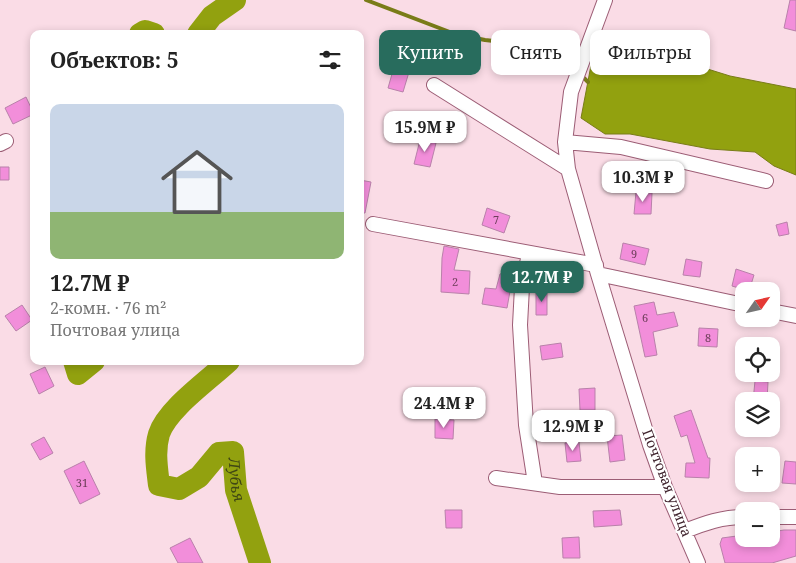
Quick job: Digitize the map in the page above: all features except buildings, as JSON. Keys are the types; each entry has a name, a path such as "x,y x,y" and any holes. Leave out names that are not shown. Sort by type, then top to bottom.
{"street":[{"name":"Почтовая улица","path":"605,0 571,92 565,142 568,169 650,445 665,487 698,563"},
{"path":"434,85 568,169"},
{"path":"565,142 621,147 766,181"},
{"path":"372,224 529,254 735,303"},
{"path":"529,254 522,287 520,325 526,425 534,483"},
{"path":"780,313 796,316"},
{"path":"496,478 560,487 665,487"},
{"path":"685,531 709,521 735,517"},
{"path":"780,517 796,517"}],"shaded area":[{"path":"710,70 730,76 796,89 796,175 774,166 755,152 710,149 630,134 605,134 581,118 590,71 590,75 710,75"}],"waterway":[{"name":"Лубья","path":"201,30 212,16 235,0"},
{"path":"366,0 455,34 491,41"},
{"path":"584,78 588,82"},
{"name":"Лубья","path":"75,365 78,374 89,365"},
{"name":"Лубья","path":"224,365 179,405 163,424 159,434 156,460 159,485 179,489 199,477 219,453 233,452 236,490 260,563"}]}
